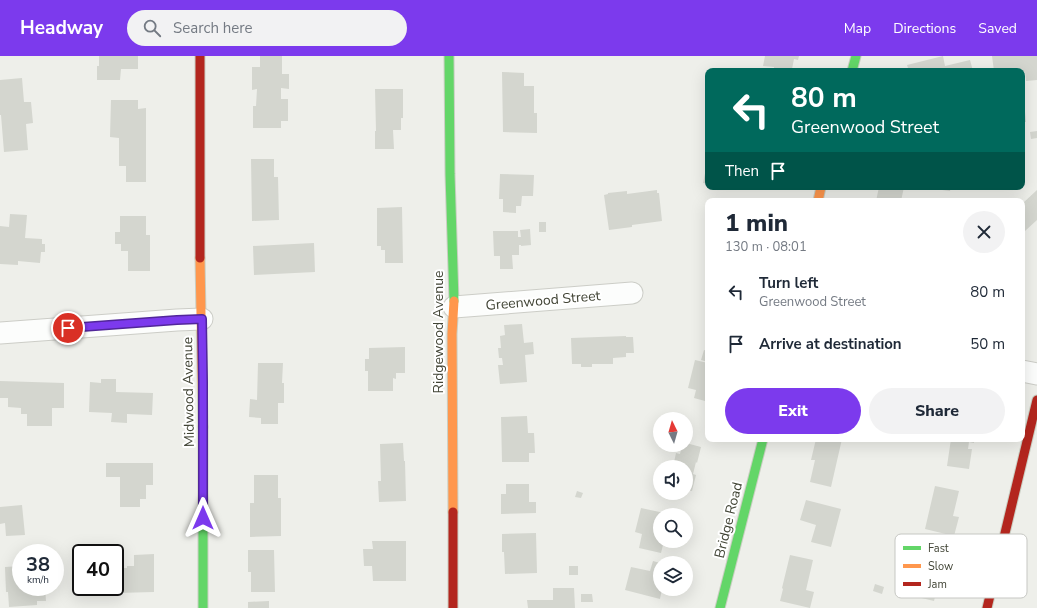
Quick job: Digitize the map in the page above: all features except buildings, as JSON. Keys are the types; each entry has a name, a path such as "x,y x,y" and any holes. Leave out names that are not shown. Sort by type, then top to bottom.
{"street":[{"name":"Midwood Avenue","path":"200,56 203,608"},
{"name":"Ridgewood Avenue","path":"449,56 450,174 454,307 452,334 453,608"},
{"path":"853,68 856,56"},
{"name":"Greenwood Street","path":"454,307 632,293"},
{"path":"0,333 202,319"},
{"path":"1025,372 1037,374"},
{"path":"1005,534 1037,400"},
{"name":"Bridge Road","path":"720,608 762,442"},
{"path":"987,608 989,598"}],"traffic: fast":[{"path":"449,56 450,174 454,301"},
{"path":"853,68 856,56"},
{"path":"203,427 203,608"},
{"path":"720,608 762,442"}],"traffic: slow":[{"path":"819,198 820,190"},
{"path":"200,258 203,427"},
{"path":"453,512 452,334 454,301"}],"traffic: jam":[{"path":"200,56 200,258"},
{"path":"1005,534 1037,400"},
{"path":"453,512 453,608"},
{"path":"987,608 989,598"}],"route":[{"path":"68,328 202,319 203,518"}]}
